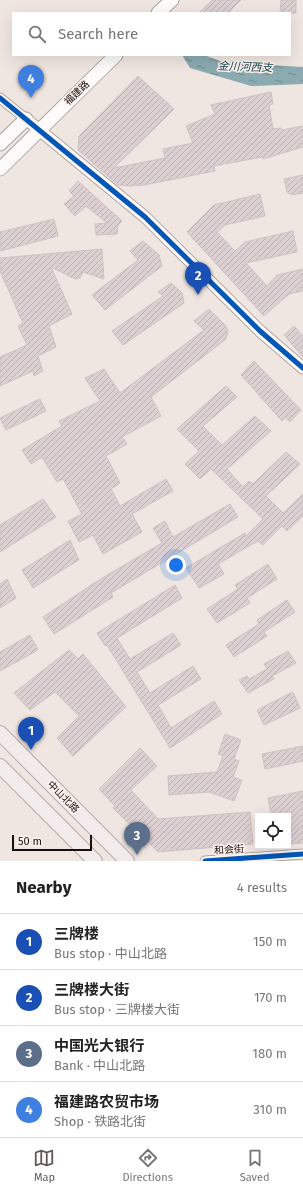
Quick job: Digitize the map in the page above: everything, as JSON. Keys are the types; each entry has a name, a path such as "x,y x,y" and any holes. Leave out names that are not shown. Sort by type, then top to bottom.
{"main road":[{"path":"159,12 172,0"},
{"name":"福建路","path":"0,169 115,56"},
{"path":"0,144 26,118"},
{"name":"中山北路","path":"0,733 127,861"},
{"path":"0,766 95,861"}],"street":[{"path":"0,98 26,118 38,131 145,217 260,331 303,368"},
{"name":"和会街","path":"205,861 303,854"}],"water":[{"name":"金川河西支","path":"183,56 207,56 223,62 303,67 303,84 251,86 190,68"}],"building":[{"path":"212,0 241,0 229,12 200,12"},
{"path":"281,0 296,0 296,13 280,12"},
{"path":"138,76 174,109 114,168 165,158 163,149 193,143 186,126 215,114 211,105 271,92 273,104 269,105 273,129 281,128 282,130 303,126 303,147 263,159 262,157 214,166 215,171 144,185 118,185 78,150 79,136"},
{"path":"303,175 303,193 292,195 287,192 284,179"},
{"path":"78,181 122,221 118,225 117,234 96,235 95,224 107,223 86,206 75,216 64,204 74,196 69,191"},
{"path":"260,194 265,216 225,225 217,232 235,251 245,242 293,231 297,252 246,263 267,286 277,275 303,269 303,291 289,294 264,316 187,232 214,205"},
{"path":"54,219 58,236 0,251 0,232"},
{"path":"143,241 159,255 162,266 105,310 92,295 138,260 130,251"},
{"path":"102,249 104,279 83,272 80,278 75,279 51,267 72,314 49,326 56,347 38,356 43,371 34,376 33,371 0,386 0,357 27,345 18,326 23,323 0,271 0,258"},
{"path":"171,283 182,293 184,303 123,345 112,331 163,296 158,292"},
{"path":"209,309 225,325 228,331 226,339 151,397 161,416 122,437 127,444 106,456 120,483 111,489 120,506 166,479 173,491 132,514 142,532 103,554 93,535 79,542 68,521 82,514 63,479 57,482 42,457 31,464 22,450 62,426 59,421 100,401 85,378 104,369 120,393 204,330 194,321"},
{"path":"294,326 303,336 303,357 284,335"},
{"path":"254,361 301,410 290,422 285,417 282,421 241,375"},
{"path":"226,386 237,397 203,426 222,445 255,416 271,431 227,469 243,487 249,481 253,484 286,452 300,464 266,496 283,513 303,494 303,516 287,531 282,526 263,545 258,541 218,564 224,574 199,588 186,568 245,533 246,536 263,519 209,467 210,470 200,479 185,464 199,451 177,429"},
{"path":"40,399 46,411 6,430 0,418"},
{"path":"43,499 56,517 0,552 0,525"},
{"path":"230,504 238,517 111,593 113,597 54,634 43,617 102,578 162,543 153,528 165,521 173,537"},
{"path":"70,540 79,560 33,588 22,570"},
{"path":"268,564 277,579 247,598 250,603 217,623 207,609 238,589 235,585"},
{"path":"7,579 16,598 0,608 0,584"},
{"path":"175,585 182,598 117,638 130,659 173,633 181,645 137,672 150,693 193,666 201,679 158,705 171,728 214,701 222,714 170,748 107,645 105,646 97,633"},
{"path":"287,600 295,612 264,632 267,636 234,657 226,645 259,624 257,620"},
{"path":"30,635 38,650 0,671 0,652"},
{"path":"69,650 78,659 83,654 126,707 73,756 57,738 79,716 55,692 30,710 14,693"},
{"path":"288,651 296,663 272,676 274,679 248,693 239,680 247,676 249,679 267,669 264,664"},
{"path":"293,692 300,708 264,725 257,710"},
{"path":"225,734 241,740 234,759 239,761 233,777 242,780 234,801 209,792 169,795 168,776 217,772 223,756 218,754"},
{"path":"303,746 303,761 265,769 262,754"},
{"path":"140,748 157,766 131,790 158,819 250,812 253,844 158,852 113,808 115,806 99,789"},
{"path":"303,791 303,843 291,844 291,813 271,813 268,798"}],"cycle path":[{"path":"0,98 145,217 260,331 303,368"},
{"path":"205,861 303,854"}],"place":[{"name":"福建路农贸市场","path":"31,98"},
{"name":"三牌楼大街","path":"198,295"},
{"name":"三牌楼","path":"31,750"},
{"name":"中国光大银行","path":"137,855"}]}
